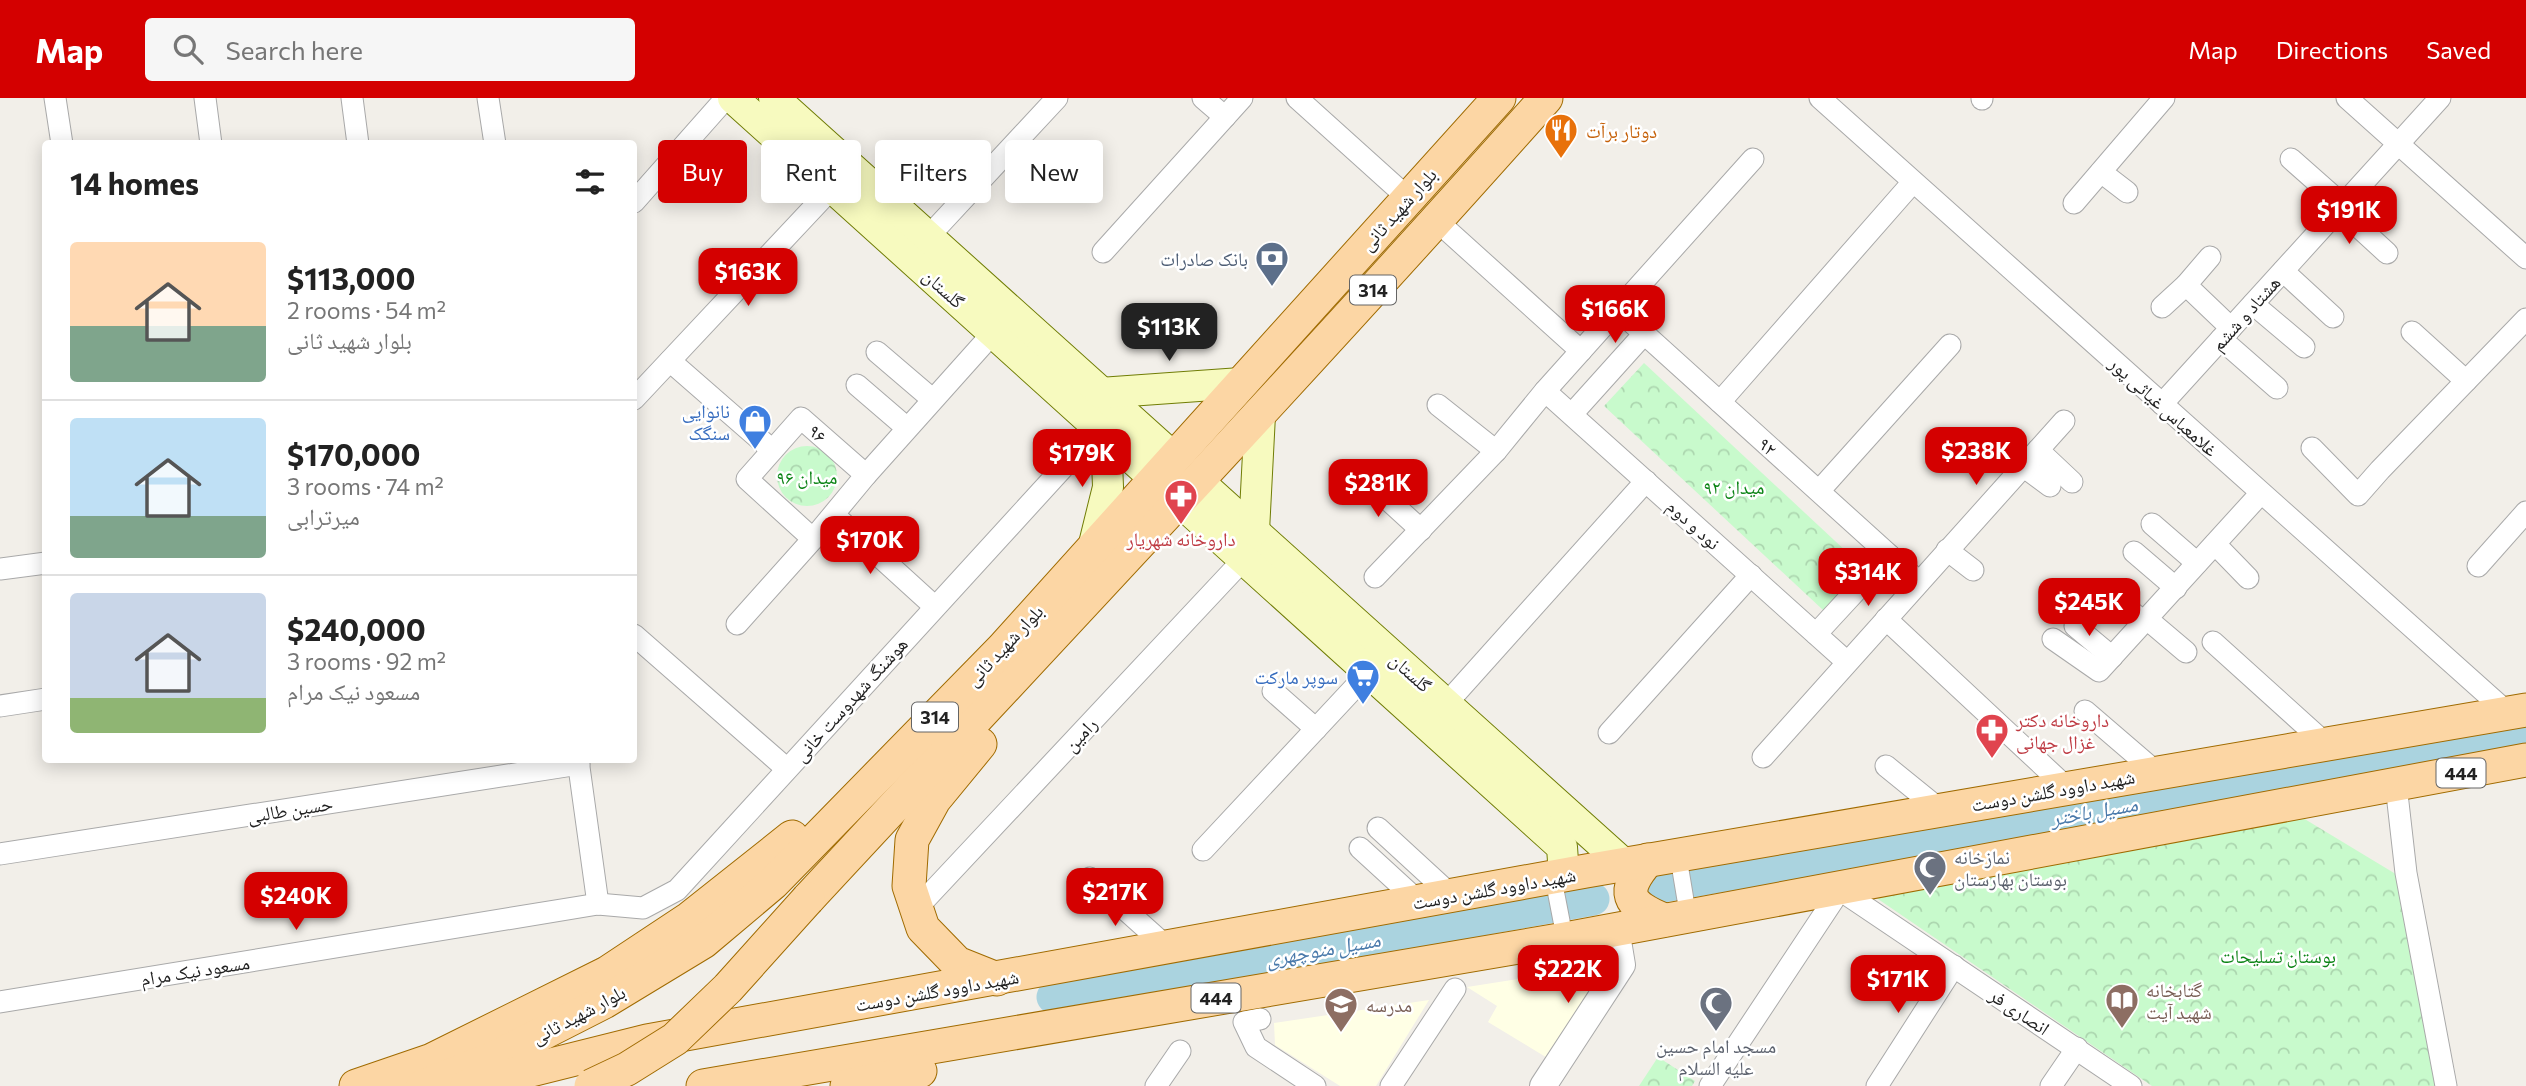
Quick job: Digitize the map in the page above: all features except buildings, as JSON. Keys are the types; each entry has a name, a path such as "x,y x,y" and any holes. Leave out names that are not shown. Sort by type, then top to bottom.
{"main road":[{"name":"گلستان","path":"733,98 779,140"},
{"name":"گلستان","path":"774,98 1100,393 1244,559 1369,672 1566,868"},
{"name":"بلوار شهید ثانی","path":"591,1086 627,1069 675,1039 728,988 1101,583 1241,383 1499,98"},
{"name":"بلوار شهید ثانی","path":"424,1086 496,1057 592,1008 703,942 773,883 1003,648 1093,548 1176,479 1260,415 1546,98"},
{"name":"گلستان","path":"849,203 993,333 1094,441 1176,479 1254,531 1591,834 1650,860"},
{"path":"1100,393 1241,383"},
{"path":"1254,531 1260,415"},
{"path":"1093,548 1108,487 1094,441"},
{"path":"997,979 957,962 923,928 909,886 912,840 934,800 1044,666 1101,583"},
{"name":"شهید داوود گلشن دوست","path":"467,1086 647,1041 1452,896 1566,868 1650,860 2517,712"},
{"path":"356,1086 432,1060 607,973 709,903 928,723"},
{"name":"444","path":"841,1075 1277,1000 1477,954 1840,890 2396,785 2525,768"},
{"path":"1591,834 1566,868 1606,886 1612,901 1607,918 1592,934"},
{"path":"1650,860 1633,878 1630,897 1642,910 1676,918"},
{"path":"703,1086 841,1075"}],"street":[{"path":"55,98 61,140"},
{"path":"205,98 210,140"},
{"path":"352,98 357,140"},
{"path":"488,98 494,140"},
{"path":"637,199 726,98"},
{"path":"928,237 1057,98"},
{"path":"1203,98 1225,117"},
{"path":"1104,252 1242,98"},
{"path":"1297,98 1408,198"},
{"name":"غلامعباس غیاثی پور","path":"1820,98 2261,493 2517,712"},
{"path":"2074,203 2164,98"},
{"path":"2347,98 2526,258"},
{"name":"هشتاد و ششم","path":"2162,404 2440,98"},
{"path":"1375,577 1496,451 1545,391 1753,159"},
{"path":"2291,159 2388,253"},
{"path":"2101,172 2127,192"},
{"path":"1720,402 1913,182"},
{"path":"637,397 818,203"},
{"path":"1437,221 1581,351"},
{"path":"2162,307 2210,257"},
{"path":"2283,271 2333,317"},
{"path":"2186,285 2277,388"},
{"path":"2253,304 2304,347"},
{"name":"۹۲","path":"1618,310 1919,582"},
{"path":"2312,448 2358,495 2524,321"},
{"path":"2412,332 2466,381"},
{"path":"737,624 932,399 993,333"},
{"path":"1572,414 1644,334"},
{"path":"1819,491 1950,345"},
{"path":"877,352 932,399"},
{"path":"670,362 772,450"},
{"path":"857,385 907,428"},
{"name":"نود و دوم","path":"1545,391 1847,662"},
{"path":"1438,405 1496,451"},
{"name":"۹۶","path":"813,539 747,479 800,418 866,475"},
{"path":"1763,757 2064,421"},
{"name":"هوشنگ شهدوست خانی","path":"598,904 643,908 677,890 934,606 1094,441"},
{"path":"2030,458 2072,482"},
{"path":"2030,458 2050,486"},
{"path":"1363,477 1421,530"},
{"path":"1446,704 1646,481"},
{"path":"2106,664 2261,493"},
{"path":"2478,566 2526,512"},
{"path":"834,515 934,606"},
{"path":"2152,524 2197,563"},
{"path":"2215,544 2248,578"},
{"path":"1947,551 1973,570"},
{"path":"2134,552 2176,587"},
{"path":"1816,634 1889,555"},
{"name":"رامین","path":"916,908 1244,559"},
{"path":"0,569 42,564"},
{"path":"1609,733 1751,575"},
{"path":"2110,595 2186,652"},
{"path":"1886,619 2066,787"},
{"path":"2075,626 2106,664"},
{"path":"637,638 786,769"},
{"path":"2053,639 2106,664"},
{"path":"2213,642 2326,744"},
{"path":"1203,850 1369,672"},
{"path":"1273,691 1316,729"},
{"path":"0,706 42,700"},
{"path":"2085,711 2156,772"},
{"name":"حسین طالبی","path":"0,854 573,763"},
{"path":"579,763 598,904"},
{"path":"1886,766 1939,809"},
{"path":"2396,785 2406,873 2446,1086"},
{"path":"1378,828 1452,896"},
{"path":"1360,848 1419,902"},
{"path":"1650,860 1676,918"},
{"path":"1543,1086 1622,965 1592,934 1566,868"},
{"path":"1090,878 1168,948"},
{"path":"1710,1086 1840,890"},
{"name":"انصاری فر","path":"1840,890 2131,1086"},
{"name":"مسعود نیک مرام","path":"0,1002 598,904"},
{"path":"1877,1086 1954,966"},
{"path":"1391,1086 1455,989"},
{"path":"1260,1019 1244,1022 1256,1047 1315,1086"},
{"path":"2051,1086 2077,1048"},
{"path":"1157,1086 1180,1051"}],"shaded area":[{"path":"1581,969 1590,991 1549,1059 1488,1022 1497,1006 1467,987"},
{"name":"مدرسه","path":"1429,1000 1376,1086 1340,1086 1275,1045 1274,1023"}],"green space":[{"name":"میدان ۹۲","path":"1644,363 1863,567 1823,610 1604,406"},
{"name":"میدان ۹۶","path":"801,446 813,446 832,459 837,476 835,488 824,501 813,506 801,506 782,493 777,482 777,470 790,451"},
{"name":"بوستان تسلیحات","path":"2303,818 2399,876 2435,1086 2152,1086 1875,897"},
{"path":"1658,1057 1695,1081 1692,1086 1639,1086"}],"waterway":[{"name":"مسیل باختر","path":"1663,886 2526,734"},
{"name":"مسیل منوچهری","path":"1053,997 1593,899"}],"place":[{"name":"دوتار برآت","path":"1561,160"},
{"name":"بانک صادرات","path":"1272,288"},
{"name":"نانوایی سنگک","path":"755,451"},
{"name":"داروخانه شهریار","path":"1181,526"},
{"name":"سوپر مارکت","path":"1363,706"},
{"name":"داروخانه دکتر غزال جهانی","path":"1992,760"},
{"name":"نمازخانه بوستان بهارستان","path":"1930,897"},
{"name":"گتابخانه شهید آیت","path":"2122,1030"},
{"name":"مسجد امام حسین علیه السلام","path":"1716,1033"},
{"name":"مدرسه","path":"1341,1034"}]}
